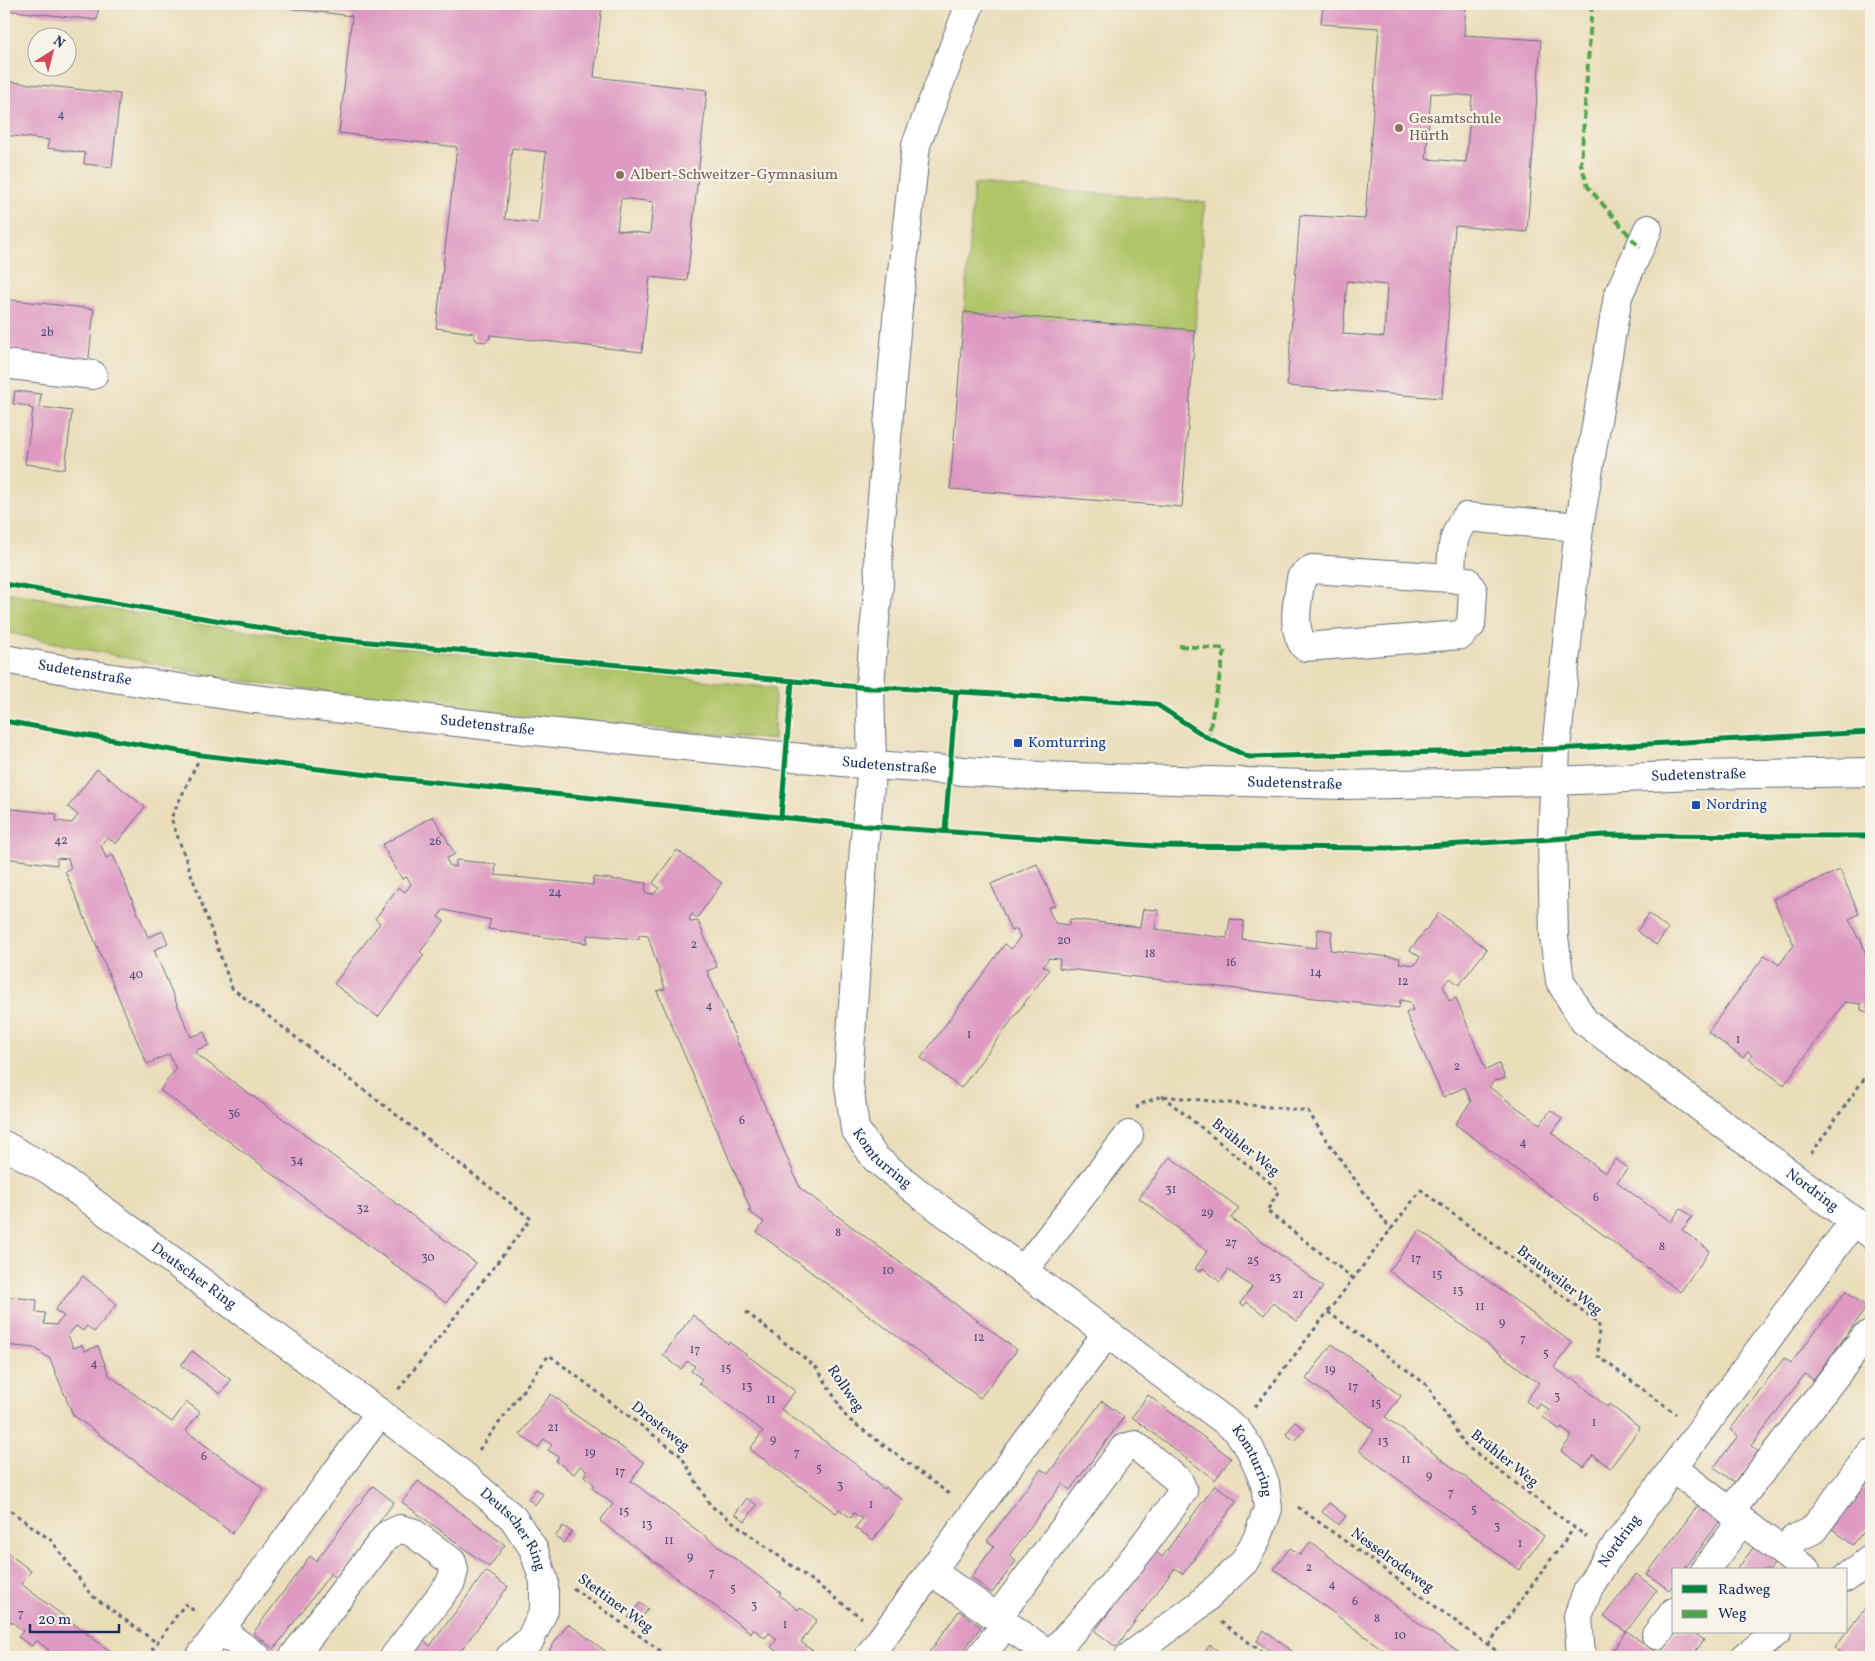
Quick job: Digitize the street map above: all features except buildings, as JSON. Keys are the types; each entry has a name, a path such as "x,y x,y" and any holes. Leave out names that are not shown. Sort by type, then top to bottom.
{"street":[{"name":"Komturring","path":"970,4 916,145 898,308 878,546 879,584 870,688 872,765 864,847 848,1078 855,1129 875,1158 921,1195 1237,1430 1250,1450 1265,1483 1268,1509 1257,1538 1244,1562 1199,1605 1129,1657"},
{"name":"Nordring","path":"1583,1657 1581,1655 1578,1616 1589,1587 1610,1554 1699,1431 1862,1227 1584,1021 1560,981 1554,937 1552,840 1554,781 1579,527 1618,296 1648,230"},
{"path":"4,364 93,375"},
{"path":"1451,578 1454,538 1457,528 1466,517 1579,527"},
{"path":"1312,569 1451,578 1468,581 1473,591 1470,625 1460,635 1305,647 1300,641 1296,630 1301,578 1312,569"},
{"name":"Sudetenstraße","path":"4,658 106,677 246,698 526,730 872,765 1040,776 1341,785 1871,772"},
{"path":"1024,1271 1129,1135"},
{"name":"Deutscher Ring","path":"4,1145 49,1170 462,1474 513,1518 533,1548 544,1581 544,1610 530,1640 510,1657"},
{"path":"868,1657 1106,1333"},
{"path":"1706,1568 1736,1516 1865,1337 1871,1334"},
{"path":"200,1657 380,1413"},
{"path":"932,1572 1002,1621 1052,1656 1085,1620 1149,1540 1183,1491 1180,1481 1135,1445 1124,1448 1002,1621 980,1657"},
{"path":"1785,1553 1794,1539 1813,1530 1871,1453"},
{"path":"1672,1468 1804,1568"},
{"path":"293,1657 387,1535 400,1529 412,1532 452,1562 454,1570 451,1582 394,1657"},
{"path":"1848,1576 1871,1558"},
{"path":"1656,1636 1672,1615"},
{"path":"220,1630 257,1657"},
{"path":"1745,1657 1774,1634"}],"path":[{"path":"200,755 172,818 232,988 531,1219 380,1413"},
{"path":"1795,1177 1871,1069"},
{"path":"1129,1135 1138,1105 1162,1096 1308,1111 1391,1230"},
{"path":"4,1506 52,1541 91,1595 157,1644"},
{"path":"1488,1645 1574,1528"},
{"path":"147,1657 185,1604 220,1630"},
{"path":"1199,1605 1269,1657"}],"green space":[{"path":"974,184 1205,202 1195,330 964,312"},
{"path":"4,592 247,631 775,688 774,740 461,710 222,678 4,632"}],"marked path":[{"path":"1592,4 1581,164 1588,187 1640,248"},
{"path":"1179,646 1225,649 1208,738"}],"cycle path":[{"path":"4,584 315,637 870,688 898,688 1156,704 1208,738 1249,757 1556,749 1871,732"},
{"path":"781,817 792,681"},
{"path":"945,831 956,692"},
{"path":"4,721 201,755 386,777 867,826 1154,846 1391,848 1604,835 1871,836"}],"place":[{"name":"Gesamtschule Hürth","path":"1399,128"},
{"name":"Albert-Schweitzer-Gymnasium","path":"620,175"},
{"name":"Komturring","path":"1018,743"},
{"name":"Nordring","path":"1696,805"}]}
